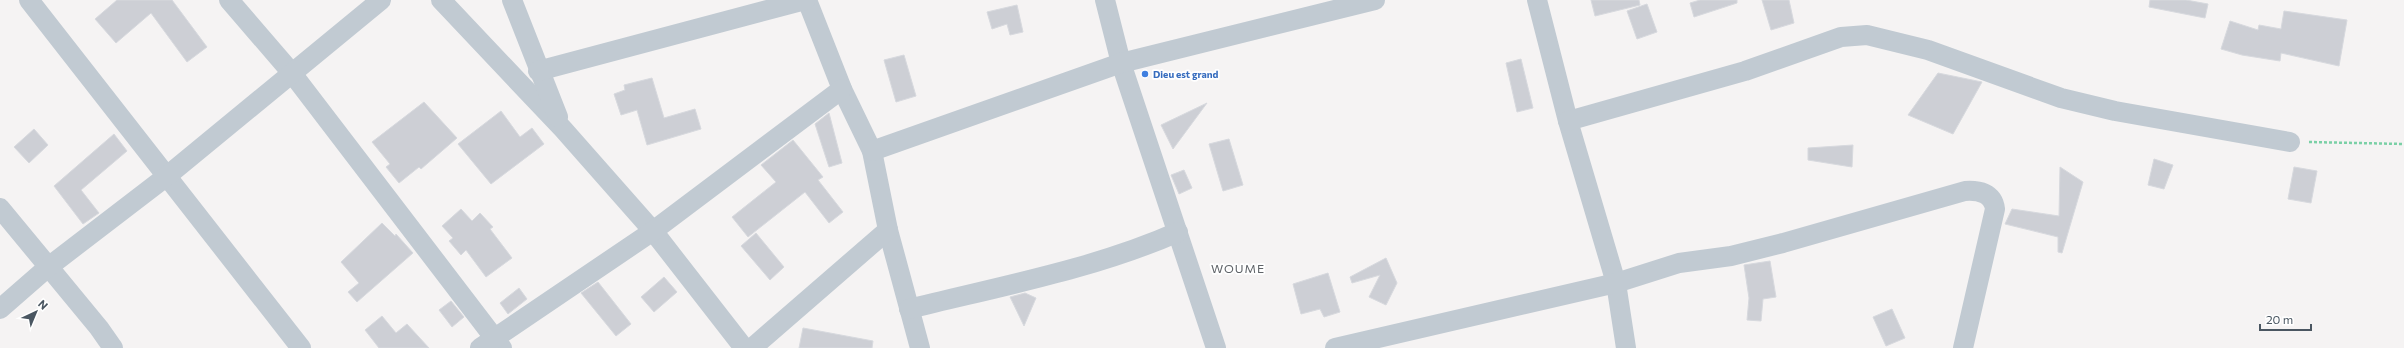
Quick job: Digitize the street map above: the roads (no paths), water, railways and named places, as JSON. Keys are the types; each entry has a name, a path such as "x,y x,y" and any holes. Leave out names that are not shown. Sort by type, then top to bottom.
{"street":[{"path":"28,0 301,348"},
{"path":"230,0 291,72 492,344 653,231 842,89"},
{"path":"0,309 47,268 167,176 291,72 381,0"},
{"path":"442,0 563,129 653,231 744,348"},
{"path":"512,0 538,71 563,129"},
{"path":"538,71 806,0 842,89 872,151 888,230 920,348"},
{"path":"1105,0 1122,62 1216,348"},
{"path":"872,151 1122,62 1375,0"},
{"path":"1537,0 1568,121 1616,283 1626,348"},
{"path":"1568,121 1745,71 1841,37 1867,35 1928,50 2061,98 2115,111 2290,142"},
{"path":"1335,348 1616,283 1679,263 1746,252 1965,191 1976,190 1987,194 1994,201 1995,209 1962,348"},
{"path":"0,208 47,268 99,328 113,348"},
{"path":"752,348 888,230"},
{"path":"909,309 1097,260 1151,244 1178,232"}],"place":[{"name":"Dieu est grand","path":"1145,74"}],"district":[{"name":"WOUME","path":"1238,269"}]}
